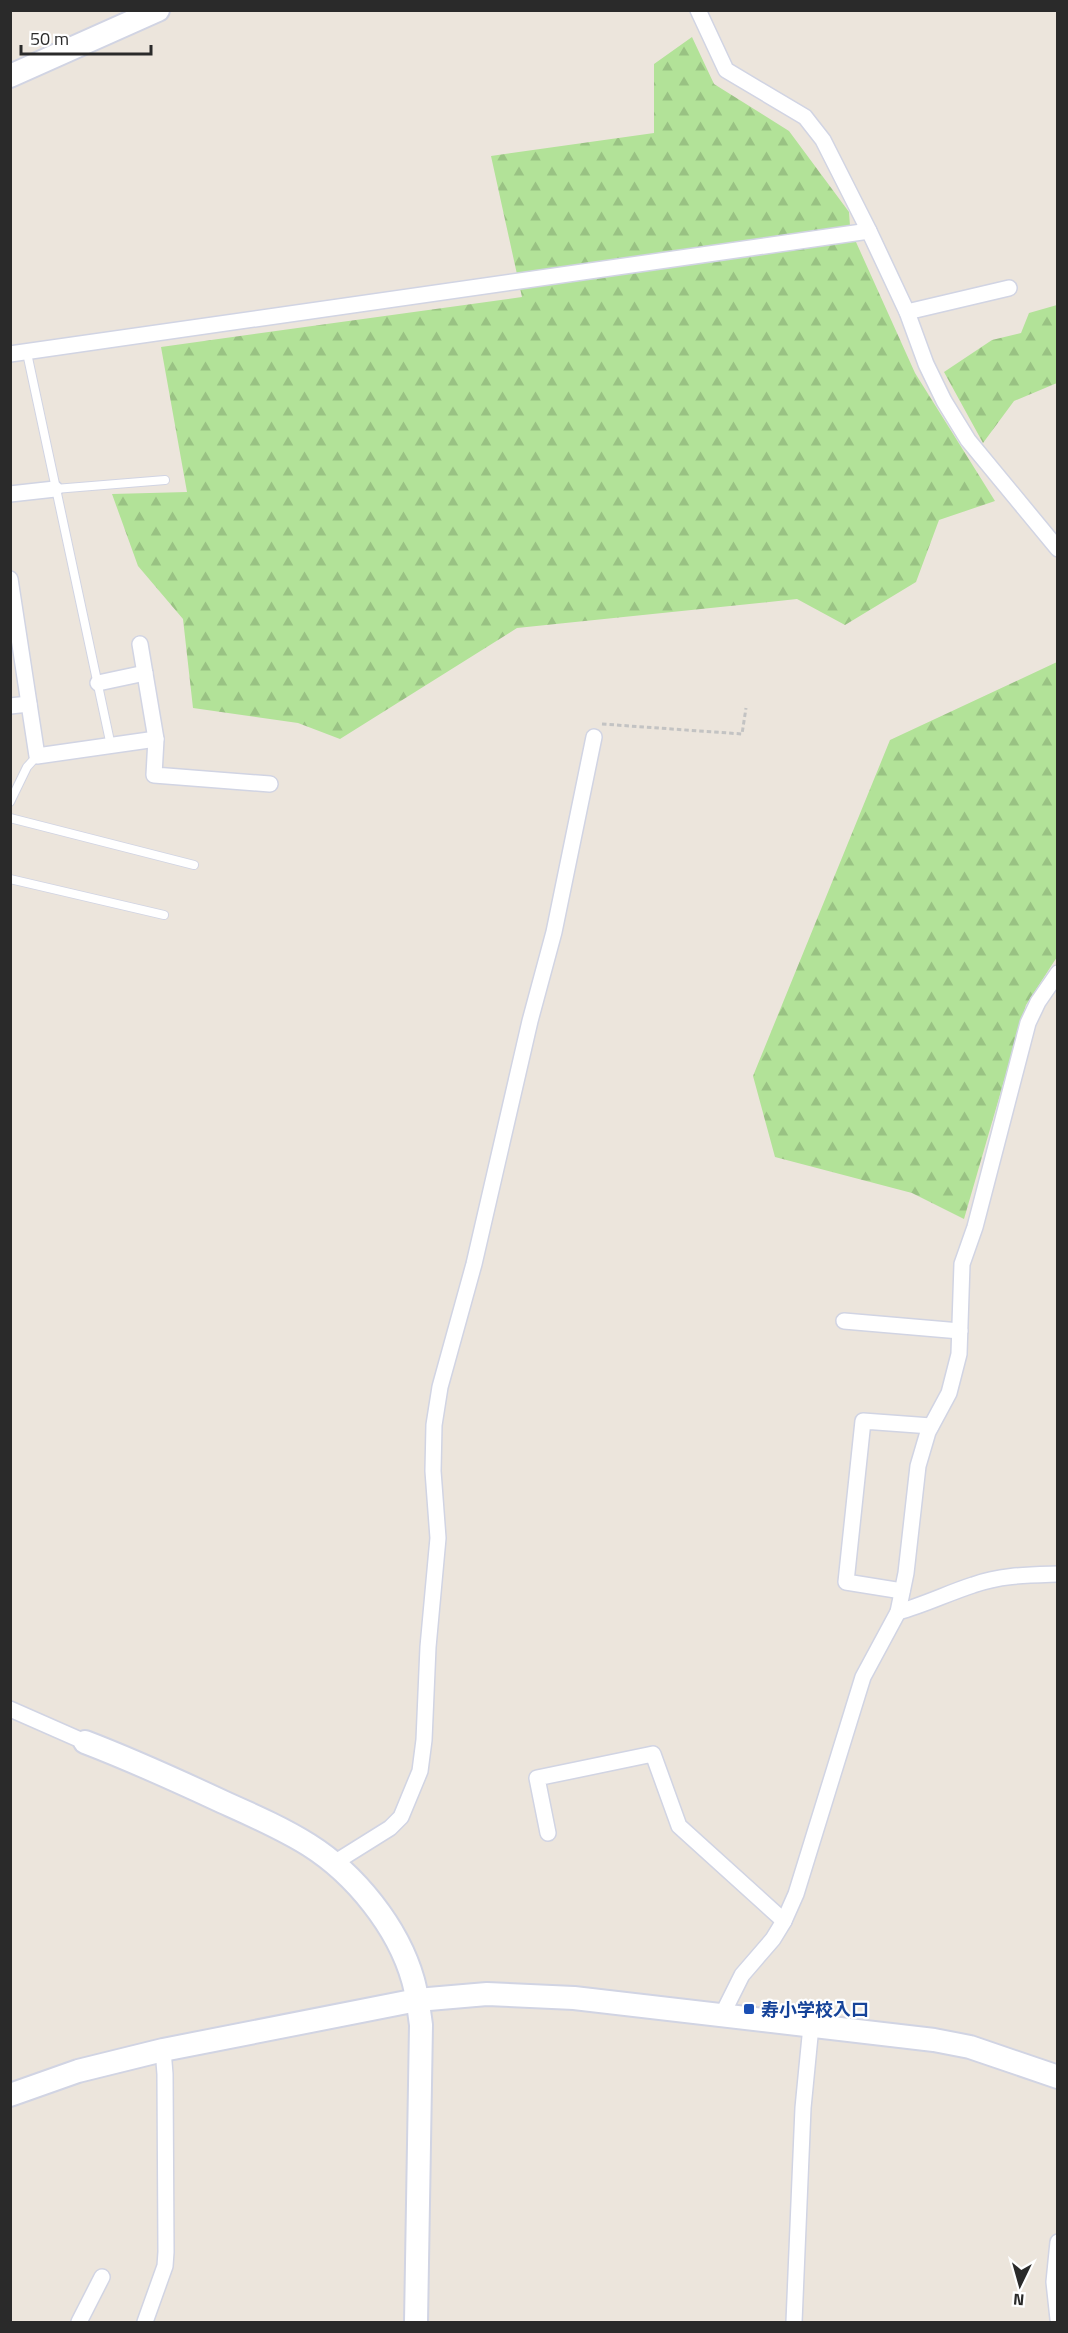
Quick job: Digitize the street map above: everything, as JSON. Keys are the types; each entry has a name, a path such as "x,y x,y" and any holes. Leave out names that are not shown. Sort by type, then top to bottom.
{"street":[{"path":"10,76 158,10"},
{"path":"698,10 726,70 805,117 817,132 869,231 907,312 935,382 968,440 1058,549"},
{"path":"10,354 869,231"},
{"path":"907,312 1009,288"},
{"path":"10,494 55,489"},
{"path":"10,579 37,756 156,739"},
{"path":"140,644 156,739 154,775 270,784"},
{"path":"98,683 145,673"},
{"path":"10,706 29,704"},
{"path":"334,1863 390,1828 401,1817 420,1772 438,1538 434,1425 440,1387 474,1264 530,1021 554,932 594,736"},
{"path":"722,2015 742,1975 773,1939 784,1922 796,1894 863,1677 898,1612 918,1466 931,1426 949,1393 959,1354 962,1264 975,1227 1028,1023 1038,1002 1058,973"},
{"path":"844,1321 960,1331"},
{"path":"902,1591 846,1582 863,1421 931,1426"},
{"path":"898,1612 975,1584 1013,1575 1058,1574"},
{"path":"10,1709 163,1774 286,1831 334,1863 363,1892 382,1917 397,1942 412,1979 421,2025 416,2322"},
{"path":"548,1833 537,1778 653,1754 679,1826 784,1922"},
{"path":"10,2095 78,2071 163,2050 417,2000 488,1994 532,1995 934,2040 970,2047 1058,2077"},
{"path":"794,2322 803,2108 811,2026"},
{"path":"146,2322 165,2266 166,2252 163,2050"},
{"path":"1058,2242 1054,2282 1058,2319"},
{"path":"80,2322 102,2277"}],"lane":[{"path":"27,353 111,746"},
{"path":"55,489 165,480"},
{"path":"10,802 27,767 37,756"},
{"path":"10,818 195,866"},
{"path":"10,879 164,915"}],"path":[{"path":"594,736 596,723 742,734 746,708"}],"green space":[{"path":"692,37 714,84 789,131 849,212 850,226 856,242 915,373 995,501 939,520 916,582 845,625 797,599 517,628 340,739 298,723 193,708 183,619 138,566 112,494 187,492 161,347 522,297 491,156 654,133 654,64"},
{"path":"1057,305 1057,383 1014,401 983,443 944,372 992,340 1021,333 1029,313"},
{"path":"1057,662 1057,957 1026,1005 964,1219 912,1193 775,1157 753,1076 890,740"}],"place":[{"name":"寿小学校入口","path":"749,2009"}]}
